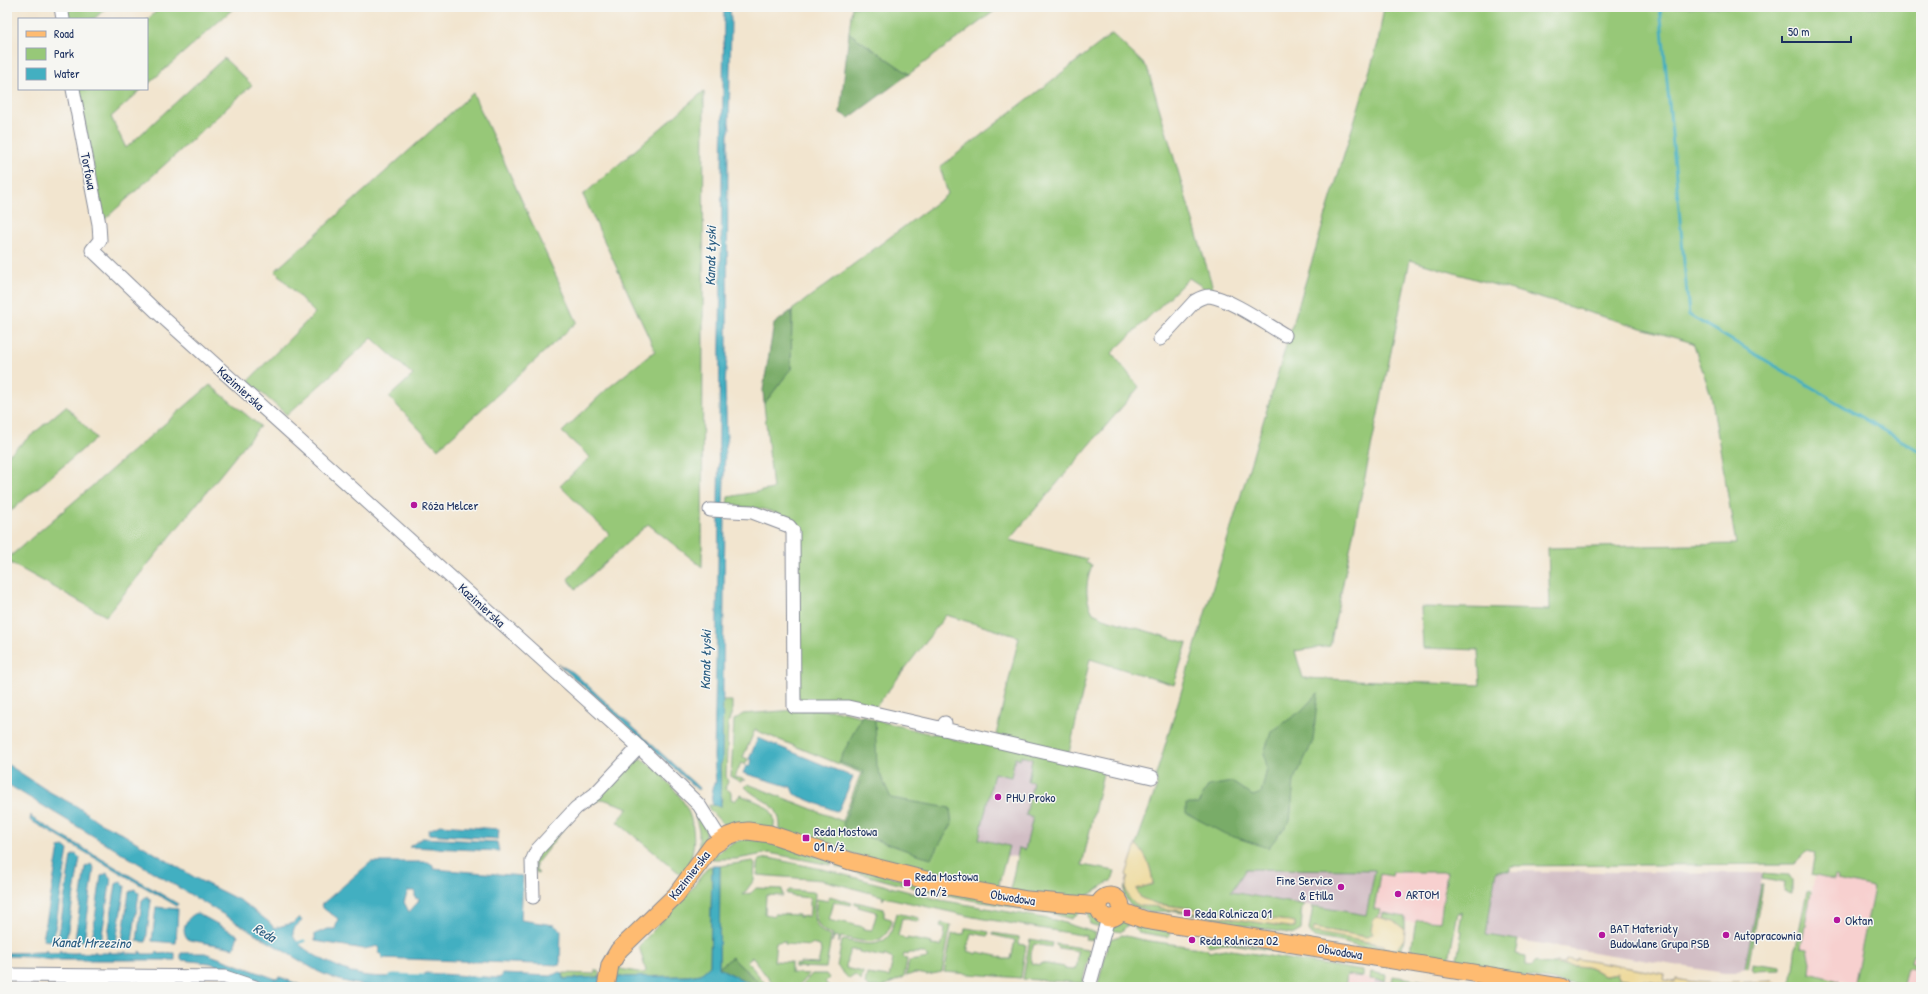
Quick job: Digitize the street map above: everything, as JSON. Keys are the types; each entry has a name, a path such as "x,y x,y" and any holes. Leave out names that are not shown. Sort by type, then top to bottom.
{"main road":[{"name":"Obwodowa","path":"721,840 739,832 758,832 770,834 875,868 954,887 1027,900 1109,912 1145,920 1560,987"},
{"name":"Kazimierska","path":"607,979 619,950 676,895 712,846 721,840"}],"street":[{"path":"61,7 63,18"},
{"name":"Torfowa","path":"73,90 99,224 100,240 92,250"},
{"name":"Kazimierska","path":"92,250 158,312 639,747 699,805 721,840"},
{"path":"1160,339 1196,301 1201,297 1208,296 1236,307 1285,334"},
{"path":"710,510 752,512 789,526 793,531 794,707 848,706 945,726 1152,777"},
{"path":"533,897 532,861 537,850 576,808 595,794 639,747"},
{"path":"1089,987 1109,912"},
{"path":"7,975 80,981 178,982 225,977 256,987"}],"shaded area":[{"path":"993,750 1066,766 1044,862 969,849"},
{"path":"1247,869 1375,870 1366,915 1230,892"},
{"path":"1375,870 1453,871 1445,928 1366,915"},
{"path":"1496,871 1763,873 1745,967 1736,973 1724,973 1486,935"},
{"name":"Oktan","path":"1815,876 1833,880 1834,876 1838,876 1837,880 1874,888 1855,984 1822,977 1796,974"},
{"path":"1904,953 1921,957 1921,987 1897,987"},
{"path":"1338,973 1375,980 1374,987 1336,987"},
{"path":"1375,980 1422,987 1374,987"}],"green space":[{"path":"63,7 107,7 95,18 65,18"},
{"path":"161,7 235,7 148,84 148,19"},
{"path":"852,7 1000,7 909,74 849,33"},
{"path":"1384,7 1921,7 1921,957 1913,955 1911,963 1921,965 1921,970 1907,968 1902,987 1856,987 1855,981 1874,888 1837,880 1838,877 1835,876 1834,880 1811,875 1815,853 1807,851 1794,864 1510,866 1510,871 1496,871 1486,935 1518,940 1515,954 1526,956 1526,965 1532,966 1536,961 1539,963 1587,967 1605,975 1617,973 1619,978 1691,987 1591,987 1462,966 1457,960 1462,931 1459,930 1462,913 1458,912 1449,959 1446,962 1410,956 1416,921 1440,922 1447,872 1393,872 1392,876 1380,874 1374,909 1380,910 1374,934 1367,937 1314,928 1395,950 1404,939 1401,952 1399,954 1384,954 1342,942 1313,937 1309,930 1313,906 1366,915 1375,870 1246,869 1231,892 1305,905 1302,907 1301,930 1294,934 1222,922 1223,919 1171,911 1151,912 1130,905 1124,895 1125,886 1126,891 1143,906 1154,905 1161,908 1295,928 1295,922 1157,904 1141,898 1136,889 1153,884 1148,862 1136,844 1157,786 1156,775 1378,43","holes":["1410,260 1693,343 1711,395 1736,544 1548,548 1550,610 1421,607 1423,648 1478,650 1480,685 1303,678 1295,651 1330,646"]},
{"path":"849,33 909,74 849,118 840,113"},
{"path":"1112,34 1147,67 1215,295 1189,278 1112,353 1139,387 1009,540 1087,559 1086,563 1092,565 1088,578 1087,595 1093,613 1106,619 1187,643 1174,685 1090,659 1069,753 996,735 1019,637 946,615 875,708 810,704 801,700 796,691 800,534 791,521 777,513 760,509 727,507 728,497 773,489 764,404 791,369 792,310 948,194 940,167"},
{"path":"224,58 252,85 104,220 78,90 141,90 111,117 126,148"},
{"path":"704,91 702,567 648,524 576,589 568,579 609,534 560,486 590,457 562,432 607,389 655,351 583,195"},
{"path":"473,93 577,322 438,449 389,397 413,375 372,338 287,415 248,381 315,313 275,271"},
{"path":"792,310 791,369 764,404 763,390 774,324"},
{"path":"210,385 260,426 106,616 7,561 7,559"},
{"path":"66,406 96,438 7,514 7,456"},
{"path":"1318,693 1313,741 1294,781 1290,821 1268,848 1225,834 1186,813 1186,804 1198,804 1208,786 1232,782 1253,796 1261,793 1267,769 1264,753 1271,732 1301,711"},
{"path":"722,701 732,701 732,712 728,724 726,776 728,782 725,788 731,792 731,799 735,801 740,795 766,806 773,816 773,830 724,825 709,809 709,805 720,806 722,798 720,791 720,766 722,760"},
{"path":"795,710 835,710 931,734 943,733 957,741 967,743 983,740 1104,769 1082,865 1115,871 1112,880 1084,898 1012,891 1011,886 1019,848 1025,850 1033,817 1026,815 1033,782 1028,781 1032,759 1021,756 1020,759 1015,758 1011,777 994,773 979,839 1009,846 998,887 899,869 780,830 777,813 774,808 751,793 745,787 748,784 842,821 861,773 755,730 743,757 748,759 745,765 741,763 735,777 746,780 742,780 741,782 731,777 734,720 743,714"},
{"path":"862,715 875,720 877,767 891,798 950,808 952,824 931,858 879,841 847,833 843,824 864,772 839,762"},
{"path":"637,757 640,760 641,758 651,766 652,765 665,777 665,780 683,801 689,813 694,837 693,850 683,876 617,822 629,808 603,799 580,808 536,864 536,870 539,872 537,873 535,871 534,862 539,850 580,807 601,791 627,762"},
{"path":"693,807 703,823 706,832 706,838 699,850 699,831"},
{"path":"755,838 832,861 831,865 769,853 737,859 711,859 731,844 742,840"},
{"path":"769,858 826,870 940,900 1055,920 1096,933 1094,940 1085,939 1086,936 1081,935 973,917 884,897 883,900 882,896 823,880 757,875 759,860"},
{"path":"753,861 755,863 754,880 743,895 751,893 756,888 782,889 783,896 766,895 765,914 774,916 775,914 799,915 799,917 809,916 810,898 791,896 791,894 787,894 787,892 789,890 813,892 815,893 814,919 816,924 819,929 831,937 826,968 795,967 795,964 799,965 799,963 818,964 821,951 820,946 811,944 810,946 785,944 785,941 776,942 774,961 791,962 791,973 809,974 797,987 775,987 752,957 747,961 768,987 763,987 732,957 719,968 720,866"},
{"path":"838,862 903,880 902,885 836,867"},
{"path":"712,866 710,966 701,974 688,976 615,977 617,968 621,962 620,969 644,973 646,971 639,946 690,891 708,867"},
{"path":"1763,873 1789,875 1792,880 1792,893 1784,891 1785,883 1762,879"},
{"path":"911,882 1082,910 1071,919 1050,913 976,901 910,887"},
{"path":"1761,885 1763,885 1748,968 1745,967"},
{"path":"1807,891 1811,892 1801,948 1808,949 1811,962 1810,973 1839,981 1842,987 1822,984 1823,987 1791,987 1795,952"},
{"path":"830,896 852,903 851,905 834,902 829,920 839,923 839,921 863,927 863,929 872,930 877,912 858,907 859,905 854,904 856,902 884,909 884,917 891,919 892,921 888,930 884,936 878,940 865,941 841,937 839,943 839,937 835,936 832,942 833,935 822,930 816,917 817,899 828,901"},
{"path":"1087,910 1099,918 1100,927 1090,924"},
{"path":"896,913 919,918 919,922 902,918 898,936 907,940 907,938 932,943 931,945 941,946 945,928 940,926 941,923 951,925 942,972 927,975 915,973 906,976 909,961 929,958 925,953 904,954 903,958 907,959 904,977 882,987 868,987 865,984 867,974 889,977 893,959 884,955 884,957 859,952 859,950 850,950 846,968 863,972 861,981 855,975 849,979 837,966 842,941 844,940 870,944 882,941 887,938 891,932"},
{"path":"1383,913 1405,917 1405,930 1393,920 1382,918"},
{"path":"1119,919 1130,923 1121,932 1111,930 1112,924"},
{"path":"1136,922 1170,933 1170,935 1167,937 1138,932 1135,928"},
{"path":"967,928 989,932 988,936 971,933 968,951 977,954 978,952 1002,957 1002,959 1011,959 1015,940 993,935 993,933 1019,937 1019,944 1026,945 1021,978 944,972 952,934 964,934 965,929"},
{"path":"1122,935 1143,940 1207,949 1209,952 1225,949 1363,971 1363,977 1347,975 1345,987 1097,987 1110,939"},
{"path":"1203,938 1363,962 1364,965 1225,943 1209,946"},
{"path":"1030,939 1052,943 1051,947 1034,944 1031,953 1031,963 1040,965 1041,963 1074,970 1077,965 1078,951 1059,948 1055,944 1088,949 1090,953 1082,983 1023,979"},
{"path":"732,957 763,987 757,987 719,968"},
{"path":"1752,963 1781,967 1781,970 1754,971 1752,968"},
{"path":"595,969 600,973 600,977 563,979 563,973 595,974"},
{"path":"1371,972 1386,975 1385,981 1370,979"},
{"path":"812,974 826,974 829,978 825,982 830,987 800,987"},
{"path":"1393,976 1437,983 1436,987 1422,987 1392,982"}],"sand":[{"path":"1136,844 1148,862 1153,884 1136,889 1141,898 1157,904 1295,922 1295,928 1142,906 1133,902 1126,891 1128,876 1126,875"},
{"path":"1377,917 1393,920 1405,930 1404,939 1396,950 1384,947 1384,945 1313,932 1314,928 1367,937 1373,934 1371,930 1373,921"},
{"path":"1566,959 1576,961 1577,959 1665,974 1664,980 1675,982 1676,979 1712,983 1773,981 1778,985 1777,987 1691,987 1619,978 1617,973 1605,975 1587,967 1555,964 1555,962 1565,963"}],"water":[{"path":"724,7 730,7 731,21 730,128 728,135 727,358 725,384 727,442 725,452 723,506 718,506"},
{"path":"719,515 725,515 722,760 720,766 721,806 713,805 712,799 714,783 716,783 714,757"},
{"path":"558,664 573,672 699,788 698,790 586,688"},
{"path":"758,738 853,777 838,812 794,794 791,787 743,773 746,766 749,767 752,760 749,759"},
{"path":"7,764 48,791 78,807 99,822 118,831 199,880 241,901 269,922 274,928 293,923 299,917 302,921 294,929 293,933 295,939 310,953 321,959 361,975 416,977 416,987 353,984 330,977 317,971 7,784"},
{"path":"31,815 32,818 178,904 177,906 30,820"},
{"path":"440,825 499,829 498,839 428,834 429,830"},
{"path":"422,838 497,842 499,851 409,847"},
{"path":"65,847 68,850 53,941 43,940 59,848"},
{"path":"76,854 80,858 66,941 58,940 71,856"},
{"path":"371,862 428,862 433,865 433,869 523,876 521,920 554,925 561,931 560,965 382,958 381,954 378,953 380,949 378,946 364,949 315,941 315,934 328,929 335,929 338,919 321,905","holes":["408,891 415,891 415,898 419,899 409,912 404,902"]},
{"path":"91,864 94,868 84,941 75,940 85,867"},
{"path":"712,866 720,866 719,968 757,987 614,987 615,977 688,976 701,974 710,966"},
{"path":"107,873 111,878 101,941 92,940 101,876"},
{"path":"121,881 125,886 116,942 107,941 116,884"},
{"path":"135,889 139,893 132,942 122,941 129,892"},
{"path":"147,896 151,901 146,942 137,941 142,900"},
{"path":"156,907 178,909 176,943 152,941"},
{"path":"197,913 238,935 234,948 189,940 184,933 185,925 193,915"},
{"path":"46,950 48,953 59,953 60,950 62,953 77,953 78,951 80,953 94,953 95,951 96,953 109,953 110,951 111,953 124,953 126,951 126,953 139,954 140,951 142,954 156,954 157,951 159,954 169,952 175,953 175,960 52,960 7,956 7,953 45,952"},
{"path":"181,953 205,953 276,979 280,977 305,987 271,985 210,963 181,960"},
{"path":"559,972 563,973 563,979 600,977 599,987 423,987 425,973 500,978 502,974 551,976"}],"waterway":[{"path":"1660,7 1689,315 1921,452"},
{"path":"295,944 304,941"},
{"name":"Reda","path":"394,982 445,984"}],"place":[{"name":"Róża Melcer","path":"414,505"},
{"name":"PHU Proko","path":"998,797"},
{"name":"Reda Mostowa 01 n/ż","path":"806,838"},
{"name":"Reda Mostowa 02 n/ż","path":"907,883"},
{"name":"Fine Service & Etilla","path":"1341,887"},
{"name":"ARTOM","path":"1398,894"},
{"name":"Reda Rolnicza 01","path":"1187,913"},
{"name":"Oktan","path":"1837,920"},
{"name":"BAT Materiały Budowlane Grupa PSB","path":"1602,935"},
{"name":"Autopracownia","path":"1726,935"},
{"name":"Reda Rolnicza 02","path":"1192,940"}],"water label":[{"name":"Kanał Łyski","path":"710,256"},
{"name":"Kanał Łyski","path":"705,660"},
{"name":"Kanał Mrzezino","path":"91,942"}]}
